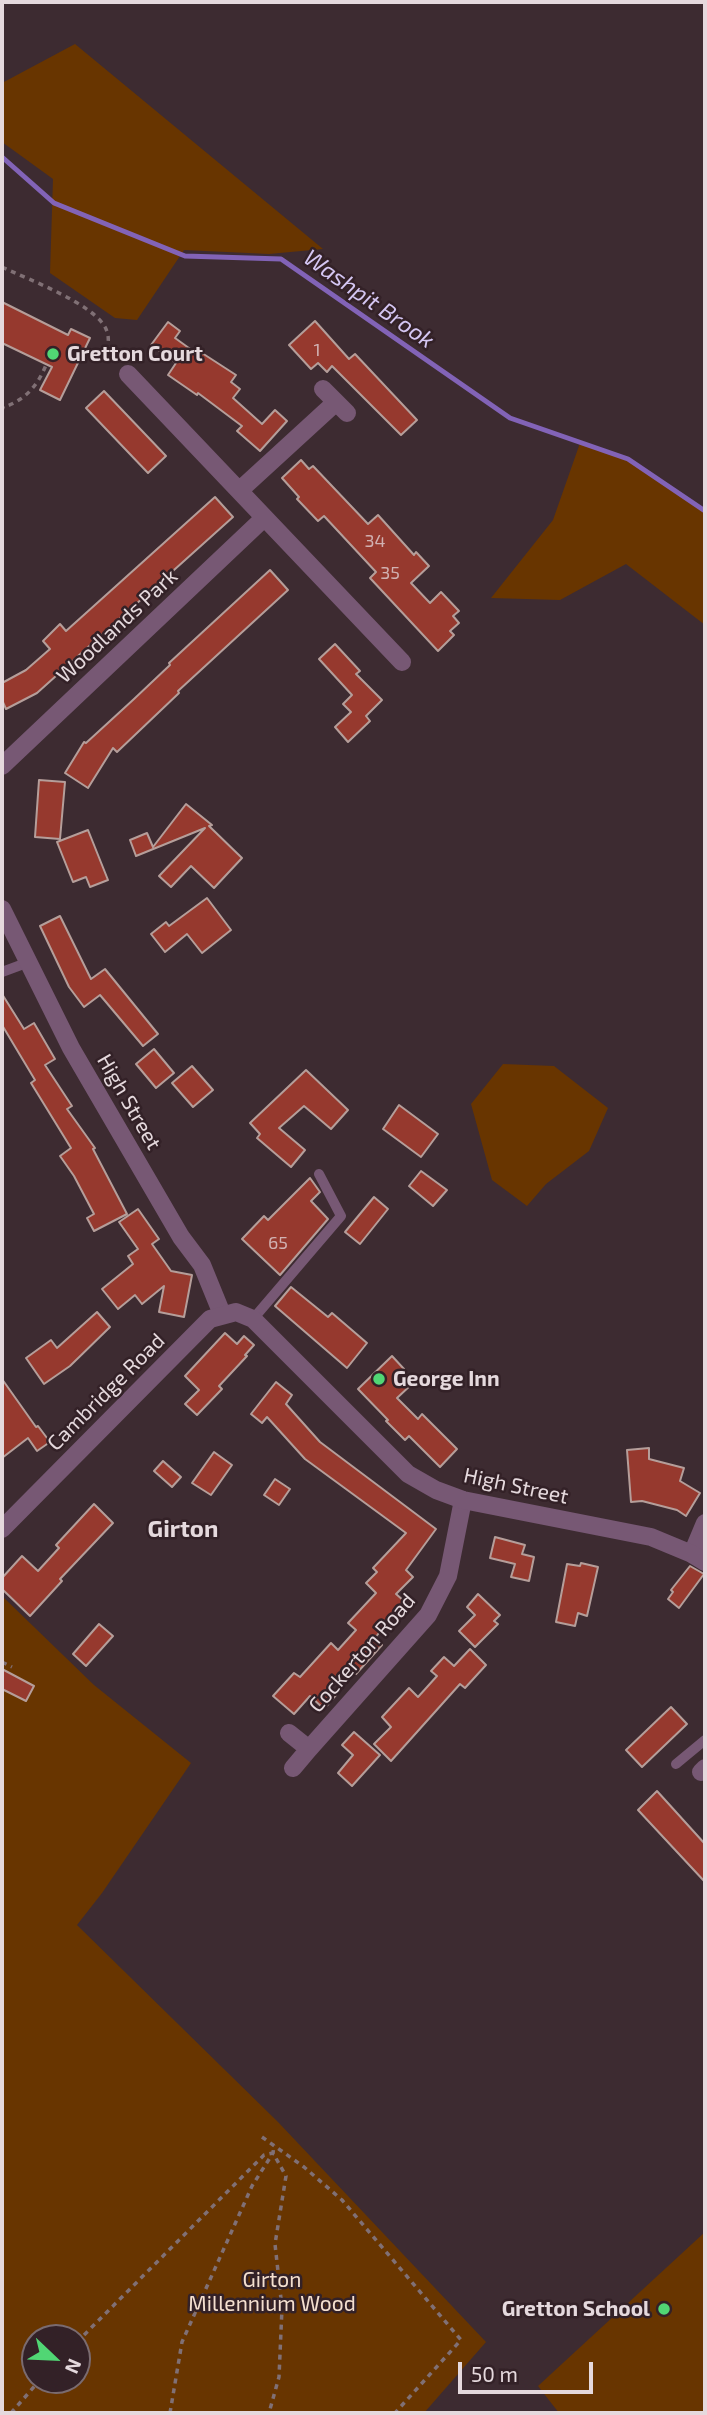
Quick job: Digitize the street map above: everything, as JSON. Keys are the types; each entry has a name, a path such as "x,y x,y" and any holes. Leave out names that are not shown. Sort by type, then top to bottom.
{"street":[{"path":"128,374 402,662"},
{"path":"240,490 341,408 323,389"},
{"name":"Woodlands Park","path":"2,766 264,519"},
{"name":"High Street","path":"2,909 71,1048 181,1237 202,1265 222,1314"},
{"path":"222,1314 236,1311 253,1319"},
{"name":"Cambridge Road","path":"2,1530 209,1320 222,1314"},
{"name":"High Street","path":"253,1319 408,1474 436,1490 463,1500 651,1537 698,1558"},
{"name":"Cockerton Road","path":"293,1768 428,1615 448,1576 463,1500"},
{"path":"698,1558 705,1523"},
{"path":"289,1733 309,1749"}],"lane":[{"path":"2,972 29,962"},
{"path":"253,1319 341,1216 319,1174"},
{"path":"676,1764 705,1740"}],"path":[{"path":"2,267 83,306 96,315 105,326 108,336 108,349 102,360"},
{"path":"4,406 2,408 18,402 31,391 40,380 46,365"},
{"path":"2,1662 12,1667"},
{"path":"261,2137 304,2167 342,2200 461,2340 395,2413"},
{"path":"170,2413 182,2342 253,2186 273,2153 274,2145"},
{"path":"91,2328 264,2154 273,2153"},
{"path":"269,2413 279,2376 282,2308 275,2244 286,2176 273,2153"},
{"path":"10,2413 27,2394"}],"green space":[{"path":"75,44 323,249 269,254 184,250 137,320 115,318 50,273 53,179 2,142 2,83"},
{"path":"580,443 628,459 705,511 705,625 626,564 560,600 491,598 553,520"},
{"path":"503,1064 554,1066 608,1108 589,1151 546,1184 527,1206 492,1180 471,1104"},
{"name":"Girton Millennium Wood","path":"2,1596 94,1685 191,1763 77,1925 278,2122 486,2342 424,2413 2,2413"},
{"name":"Gretton School","path":"705,2232 705,2413 559,2413 538,2386"}],"building":[{"name":"Gretton Court","path":"2,302 68,335 71,329 90,338 60,400 40,390 52,367 2,343"},
{"path":"315,321 349,359 355,354 417,420 401,435 332,366 327,372 318,363 311,369 289,345"},
{"path":"168,322 180,331 175,338 200,356 202,353 236,375 231,382 240,389 233,398 262,424 275,410 287,421 260,451 237,431 242,426 198,393 197,395 168,375 176,363 151,345"},
{"path":"104,391 166,456 148,473 86,408"},
{"path":"301,460 309,469 313,466 368,524 378,515 414,555 416,552 429,566 411,583 430,603 441,592 459,611 453,616 459,623 450,631 454,635 438,651 370,578 376,572 324,516 318,521 297,499 299,497 282,478"},
{"path":"215,497 233,517 37,693 6,709 2,700 2,683 26,670 50,649 43,641 60,624 66,631"},
{"path":"270,570 288,590 178,691 179,693 117,752 113,748 88,788 65,773 84,742 134,699"},
{"path":"335,644 360,671 356,674 382,700 366,716 370,721 348,742 335,727 351,712 343,704 352,695 319,659"},
{"path":"39,780 65,782 60,839 35,837"},
{"path":"186,804 212,825 209,826 242,858 214,888 191,866 171,887 159,876 205,828 136,856 130,840 147,833 153,847"},
{"path":"88,830 108,880 90,887 86,877 73,882 57,842"},
{"path":"207,898 231,930 202,953 187,934 165,952 151,934 166,922 169,926"},
{"path":"60,916 91,979 105,969 158,1034 143,1046 100,995 84,1007 69,987 40,926"},
{"path":"2,994 24,1029 34,1023 55,1059 45,1065 72,1106 67,1109 95,1148 93,1149 127,1214 94,1231 87,1218 94,1214 60,1156 71,1148 31,1083 35,1080 2,1025"},
{"path":"154,1049 174,1073 156,1088 136,1064"},
{"path":"192,1066 213,1090 193,1107 172,1083"},
{"path":"306,1070 348,1110 331,1129 304,1106 279,1128 305,1150 291,1167 257,1138 260,1134 250,1123"},
{"path":"399,1105 438,1134 421,1157 383,1129"},
{"path":"421,1171 447,1190 433,1206 409,1186"},
{"path":"310,1178 320,1192 311,1201 328,1219 280,1275 242,1239 264,1216 268,1220"},
{"path":"374,1197 388,1209 360,1244 345,1232"},
{"path":"138,1209 159,1239 152,1244 171,1271 192,1275 184,1317 159,1312 164,1286 142,1304 135,1295 118,1309 102,1289 133,1264 128,1256 138,1249 119,1222"},
{"path":"291,1287 328,1317 332,1313 367,1343 347,1368 275,1306"},
{"path":"97,1312 110,1327 70,1366 44,1384 26,1358 51,1340 57,1348"},
{"path":"225,1333 237,1344 244,1336 254,1345 219,1386 222,1389 197,1415 185,1404 199,1390 185,1376"},
{"path":"392,1356 404,1369 401,1372 412,1384 397,1398 418,1419 422,1414 457,1449 440,1467 409,1436 405,1440 358,1389"},
{"path":"2,1379 50,1442 37,1451 28,1438 2,1458"},
{"path":"276,1382 292,1395 286,1404 320,1442 436,1529 406,1570 413,1577 396,1594 404,1601 375,1638 382,1645 356,1674 348,1667 328,1689 336,1695 324,1709 310,1696 294,1714 273,1696 294,1673 300,1677 331,1643 338,1650 356,1630 348,1623 376,1593 366,1583 377,1572 373,1568 406,1533 305,1459 267,1417 262,1423 251,1414"},
{"path":"649,1448 649,1459 684,1468 680,1481 700,1493 686,1516 677,1510 642,1501 631,1502 627,1450"},
{"path":"214,1452 232,1465 211,1495 192,1483"},
{"path":"163,1461 181,1477 172,1487 154,1471"},
{"path":"275,1479 290,1489 279,1505 264,1495"},
{"path":"94,1504 113,1523 60,1579 62,1581 30,1616 2,1589 2,1578 22,1556 38,1571 59,1548 56,1545"},
{"path":"495,1537 525,1545 522,1554 534,1557 529,1581 511,1577 515,1564 490,1558"},
{"path":"581,1563 598,1567 587,1616 578,1613 575,1626 556,1622 567,1564 580,1566"},
{"path":"690,1566 704,1574 679,1608 668,1599 673,1592 671,1590"},
{"path":"478,1594 500,1615 494,1621 498,1624 475,1647 459,1631 475,1615 467,1607"},
{"path":"99,1624 113,1636 86,1666 73,1654"},
{"path":"470,1649 486,1665 465,1688 460,1684 391,1761 374,1744 391,1727 382,1717 409,1688 418,1697 437,1676 431,1671 444,1657 454,1666"},
{"path":"2,1669 34,1686 26,1701 2,1689"},
{"path":"671,1707 687,1724 642,1767 626,1750"},
{"path":"354,1732 380,1755 352,1786 338,1773 353,1755 342,1745"},
{"path":"657,1791 705,1844 705,1882 638,1810"}],"waterway":[{"name":"Washpit Brook","path":"2,157 54,203 185,256 281,259 510,418 628,459 705,511"}],"place":[{"name":"Gretton Court","path":"53,354"},
{"name":"George Inn","path":"379,1379"},
{"name":"Gretton School","path":"664,2309"}],"district":[{"name":"Girton","path":"183,1529"}]}
